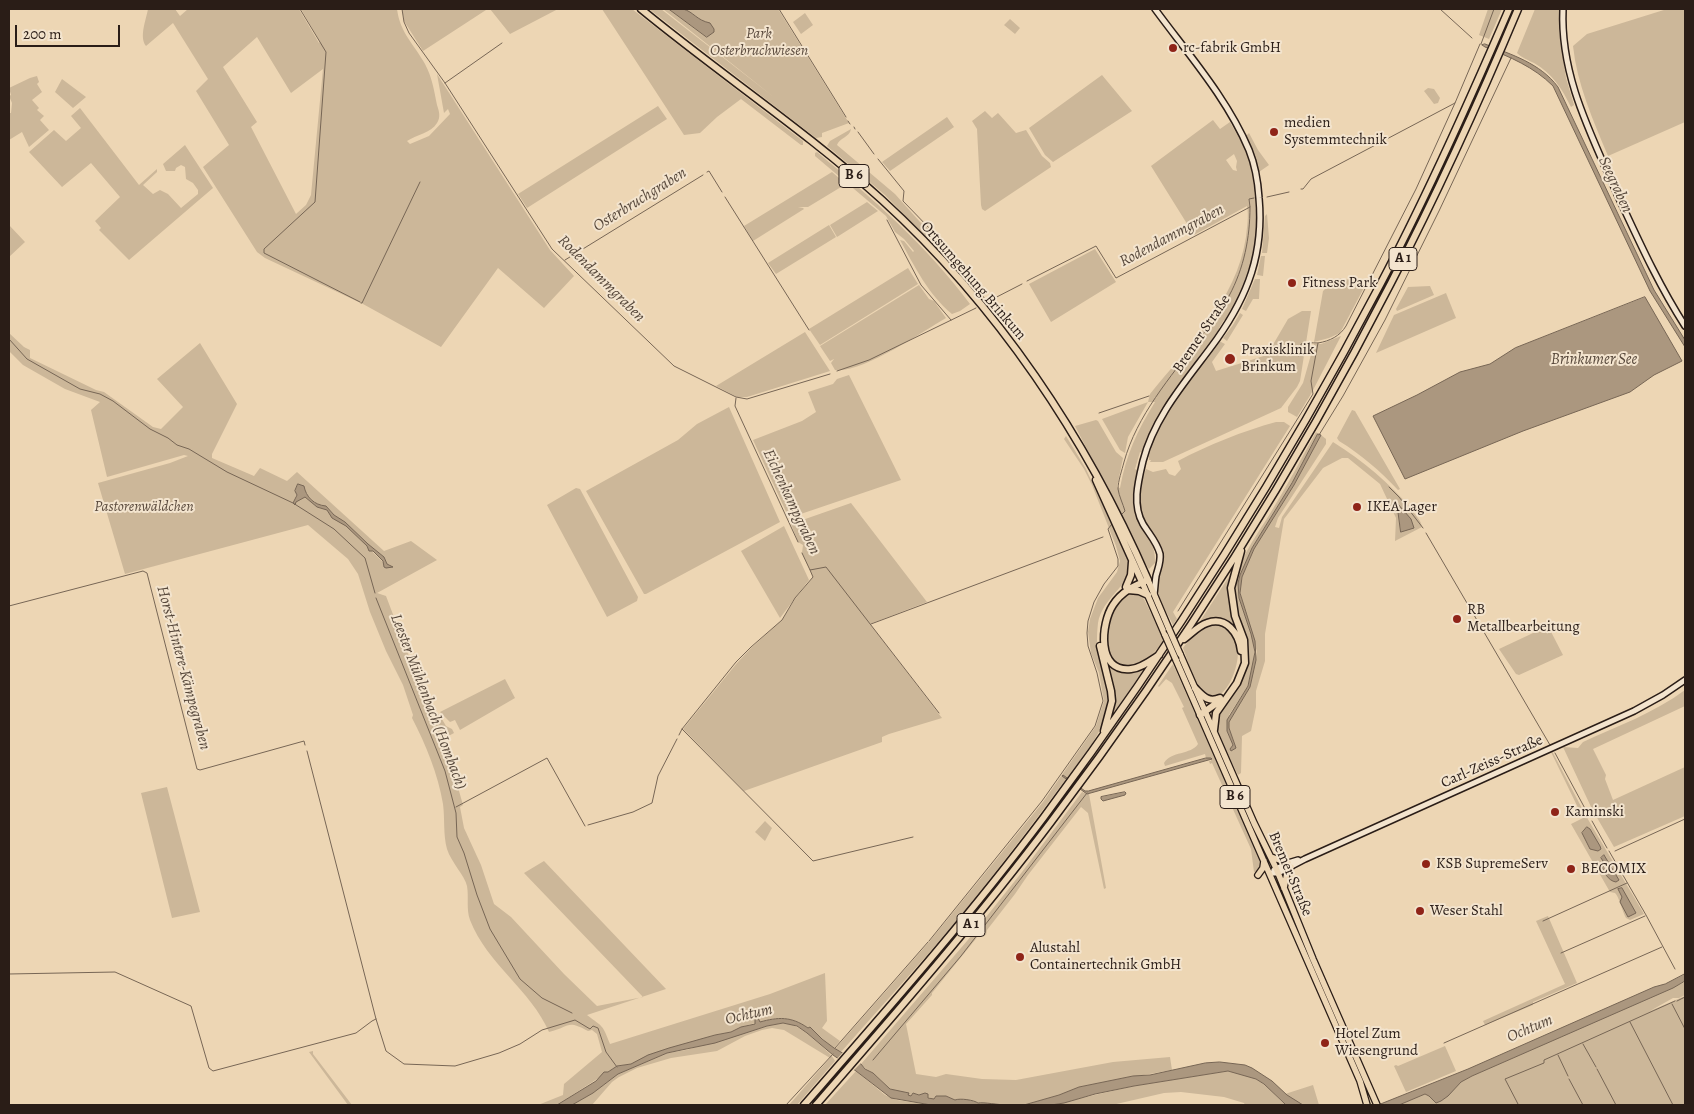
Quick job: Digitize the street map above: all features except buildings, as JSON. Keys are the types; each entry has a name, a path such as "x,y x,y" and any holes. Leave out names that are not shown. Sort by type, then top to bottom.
{"highway":[{"name":"Ortsumgehung Brinkum","path":"641,9 805,135 854,176 906,223 953,272 1007,337 1036,377 1068,427 1102,483 1144,579"},
{"name":"A 1","path":"804,1105 929,961 995,881 1102,739 1162,653 1216,570 1259,501 1352,339 1434,176 1508,9"},
{"name":"A 1","path":"816,1105 984,908 1078,787 1178,645 1244,543 1295,458 1391,284 1457,150 1518,9"},
{"name":"Ortsumgehung Brinkum","path":"1091,467 1132,560 1144,579"},
{"path":"1204,713 1219,706 1231,694 1244,663 1244,640 1235,616 1231,588 1244,543"},
{"path":"1132,560 1131,576 1126,588 1114,603 1107,618 1103,636 1104,644 1109,658 1118,667 1132,669 1162,653"},
{"path":"1102,739 1111,711 1112,691 1099,643 1099,634 1104,615 1117,595 1144,579"},
{"path":"1126,588 1151,595"},
{"path":"1178,645 1199,627 1207,623 1220,622 1232,628 1239,637 1241,656 1236,676 1219,702 1204,713"},
{"path":"1195,688 1204,698 1212,700 1219,699 1227,692"},
{"path":"1214,730 1215,717 1219,706"}],"main road":[{"name":"Bremer Straße","path":"1155,9 1226,107 1241,134 1254,166 1259,191 1260,216 1259,243 1254,266 1237,309 1166,409 1153,432 1146,452 1139,480 1137,506 1143,524 1158,549 1160,560 1151,595 1176,660 1214,730 1271,857 1376,1104"},
{"path":"1563,9 1567,64 1584,117 1652,268 1685,326"},
{"path":"1144,579 1158,571"},
{"name":"B 6","path":"1144,579 1151,595"},
{"name":"Bremer Straße","path":"1151,595 1169,629 1195,688 1264,861 1360,1081 1367,1105"},
{"name":"Carl-Zeiss-Straße","path":"1270,874 1634,711 1685,680"},
{"path":"1271,857 1290,865 1284,888"},
{"path":"1258,875 1263,868 1264,861"}],"green space":[{"path":"148,9 175,9 180,16 188,9 299,9 319,43 301,9 397,9 404,32 421,57 429,74 439,114 438,121 431,129 407,141 410,144 429,136 450,114 448,109 444,113 437,74 550,250 574,276 544,308 498,268 441,347 363,304 265,258 257,252 203,167 229,145 196,91 208,79 173,23 146,46 143,33","holes":["257,37 291,93 323,69 311,195 306,205 296,214 251,127 257,122 223,67"]},
{"path":"402,9 486,10 423,51 404,21"},
{"path":"490,9 558,9 510,34"},
{"path":"602,9 632,9 803,141 803,145 741,99 700,133 684,135"},
{"name":"Park Osterbruchwiesen","path":"649,9 661,9 775,98 663,9 778,9 849,123 822,133 822,137 816,138"},
{"path":"1488,9 1502,9 1489,39 1479,35"},
{"path":"1535,9 1560,9 1559,30 1566,78 1574,105 1571,107 1552,77 1541,67 1517,53"},
{"path":"1667,9 1685,9 1685,122 1608,156 1582,88 1573,46 1587,34"},
{"path":"805,13 813,25 801,34 793,22"},
{"path":"1010,19 1020,28 1015,34 1004,25"},
{"path":"1102,75 1132,111 1053,162 1045,155 1029,128"},
{"path":"37,76 39,82 37,84 42,92 32,100 39,108 37,110 44,116 40,120 49,130 29,147 22,132 9,140 9,113 11,113 12,103 9,96 11,95 9,88"},
{"path":"62,79 86,97 73,108 55,92"},
{"path":"1428,88 1434,89 1440,98 1438,103 1434,104 1424,91"},
{"path":"658,106 667,119 527,208 518,194"},
{"path":"80,108 139,185 157,169 157,172 143,185 153,194 160,190 168,194 181,208 198,194 198,190 193,183 186,179 185,167 181,165 175,171 166,171 163,164 185,145 213,188 129,260 99,230 101,228 95,221 120,197 91,163 62,187 29,152 54,130 66,141 81,128 71,116"},
{"path":"985,111 992,118 998,113 1016,133 1026,130 1051,167 985,211 981,205 977,129 972,121"},
{"path":"947,117 954,127 890,171 882,162"},
{"path":"1213,120 1220,129 1230,122 1248,154 1255,191 1256,243 1249,274 1236,304 1157,419 1143,453 1140,452 1135,469 1139,471 1134,500 1137,517 1151,543 1155,555 1155,563 1149,569 1142,562 1118,509 1075,426 1098,421 1116,452 1123,458 1117,487 1120,488 1125,465 1133,444 1155,402 1148,402 1150,394 1209,322 1232,282 1241,260 1248,214 1247,206 1194,235 1151,166","holes":["1234,154 1237,161 1237,171 1233,170 1226,160"]},
{"path":"851,129 849,134 837,145 895,194 920,222 930,230 931,233 927,237 885,195 827,146 830,141"},
{"path":"1249,133 1269,165 1259,172 1246,136"},
{"path":"817,152 898,224 936,262 970,304 952,314 943,306 923,280 900,240 904,241 914,251 904,239 895,232 886,216 815,156"},
{"path":"832,172 846,184 808,207 798,207 804,209 753,241 744,226"},
{"path":"867,202 878,211 837,237 830,225"},
{"path":"1267,214 1269,238 1267,253 1262,253 1265,216"},
{"path":"9,225 25,242 9,257"},
{"path":"829,225 836,237 776,274 768,263"},
{"path":"1095,249 1116,282 1051,322 1029,284"},
{"path":"1261,256 1265,256 1263,276 1257,275"},
{"path":"908,268 918,284 820,345 809,329"},
{"path":"1337,278 1367,282 1340,333 1314,342 1323,291"},
{"path":"1255,279 1260,279 1259,299 1253,299 1246,311 1242,309"},
{"path":"919,285 946,318 875,359 860,366 835,370 831,363 834,359 830,361 820,346"},
{"path":"1430,286 1434,295 1397,311 1396,309 1408,287"},
{"path":"1446,293 1456,318 1376,353 1394,315"},
{"path":"1302,311 1311,311 1300,381 1281,408 1163,462 1150,462 1151,460 1149,460 1147,455 1160,424 1177,396 1217,342 1225,344 1212,362 1216,371 1267,355 1288,319"},
{"path":"1240,313 1243,315 1227,341 1223,338"},
{"path":"805,332 830,371 747,397 737,397 716,386"},
{"name":"Pastorenwäldchen","path":"9,333 30,350 30,358 96,390 104,392 153,427 161,429 183,407 157,379 200,343 237,404 212,454 212,458 254,476 260,468 287,481 297,472 384,551 411,541 437,560 377,593 386,596 432,717 439,714 446,726 452,729 454,733 441,740 463,805 460,807 464,828 481,865 494,904 511,917 597,1006 640,998 587,1015 602,1027 610,1044 770,994 825,973 827,1021 822,1028 840,1041 834,1048 809,1028 787,1019 777,1018 758,1021 731,1032 714,1035 631,1064 617,1066 557,1105 538,1105 563,1095 564,1084 602,1052 597,1034 592,1030 588,1031 576,1025 568,1025 549,1032 531,1003 498,964 478,936 469,916 466,882 447,849 443,804 435,771 412,718 413,715 403,685 370,612 358,574 348,559 308,525 125,574 98,483 170,463 188,456 184,455 107,477 91,410 100,402 65,389 23,365 9,351","holes":["304,486 312,500 326,506 384,557 387,564 390,565 384,567 383,562 327,510 317,507 305,497 293,503 297,493"]},
{"path":"1341,336 1297,417 1288,412 1288,407 1303,383 1314,344 1321,344"},
{"path":"849,375 901,480 789,518 753,440 802,421 816,412 808,392 833,384 837,379"},
{"path":"1148,402 1128,437 1125,453 1120,450 1102,419"},
{"path":"729,407 780,522 644,594 586,491 678,440 697,424"},
{"path":"1352,410 1355,411 1400,489 1398,490 1370,464 1337,438"},
{"path":"1276,422 1284,422 1290,426 1173,612 1177,619 1173,625 1160,599 1157,588 1163,552 1142,514 1140,492 1146,469 1153,472 1166,469 1169,474 1175,476 1181,469 1178,461 1226,439"},
{"path":"1316,432 1318,434 1292,483 1252,548 1240,575 1238,583 1239,598 1255,652 1248,686 1229,715 1227,731 1233,745 1230,749 1231,751 1235,745 1229,728 1229,722 1250,687 1257,652 1240,592 1242,577 1254,549 1294,485 1321,435 1326,439 1326,444 1278,518 1275,527 1279,528 1282,517 1333,442 1365,465 1404,500 1422,527 1395,541 1396,518 1380,484 1348,458 1342,458 1323,468 1284,519 1265,634 1265,661 1256,691 1256,707 1251,731 1242,736 1241,773 1238,775 1223,744 1217,726 1218,715 1238,688 1247,663 1247,643 1235,605 1234,586 1236,576 1254,538 1283,492"},
{"path":"1066,436 1086,469 1130,565 1126,579 1105,606 1098,623 1097,646 1108,683 1109,695 1102,726 1088,751 993,875 929,953 841,1052 835,1049 929,942 1043,802 1096,726 1104,701 1099,673 1091,653 1088,632 1090,619 1098,598 1117,572 1120,561 1092,485 1064,439"},
{"path":"576,488 580,489 638,597 637,601 607,617 547,505"},
{"path":"851,503 927,602 870,624 942,718 889,734 882,737 882,742 744,791 683,729 737,663 782,620 795,599 813,577 802,553 803,545 798,542 791,524"},
{"path":"784,526 809,580 780,618 741,551"},
{"path":"1230,575 1228,598 1239,632 1224,620 1210,621 1197,626"},
{"path":"1133,593 1141,595 1144,599 1164,640 1145,661 1128,667 1118,664 1111,654 1108,641 1108,626 1112,612 1121,600"},
{"path":"1219,624 1233,632 1237,642 1238,654 1232,678 1226,689 1212,698 1204,694 1198,685 1183,648 1202,628"},
{"path":"1548,626 1563,655 1519,675 1516,674 1499,649"},
{"path":"1105,656 1121,671 1147,665 1112,715 1113,693"},
{"path":"1173,664 1261,862 1261,867 1258,871 1254,872 1251,849 1212,763 1210,764 1211,758 1206,758 1205,754 1165,766 1164,763 1167,759 1191,750 1198,744 1182,708 1184,707 1172,683 1166,679 1158,686"},
{"path":"505,679 515,698 460,730 455,720 450,722 440,712"},
{"path":"1685,690 1685,706 1593,749 1606,775 1605,779 1613,800 1685,767 1685,816 1614,847 1592,809 1563,747 1578,748 1583,742 1648,712"},
{"path":"1552,751 1586,816 1644,914 1630,920 1626,918 1615,893 1610,892 1571,824 1583,818"},
{"path":"167,787 200,912 172,918 141,793"},
{"path":"1082,792 1089,794 1106,888 1104,889 1088,813 1081,807 987,930 986,935 979,935 932,995 906,1024 916,1074 936,1077 946,1074 982,1079 1016,1080 1113,1062 1170,1057 1172,1070 1079,1087 1024,1105 990,1105 968,1100 955,1100 946,1096 936,1096 934,1099 913,1093 911,1096 908,1093 895,1091 888,1087 861,1064 967,941"},
{"path":"765,821 772,828 765,841 755,832"},
{"path":"544,861 666,989 643,997 524,873"},
{"path":"1548,916 1577,983 1533,1002 1533,1005 1485,1025 1483,1021 1565,984 1536,921"},
{"path":"1685,983 1685,995 1673,998 1650,1011 1685,996 1685,1105 1399,1105 1425,1094 1436,1103 1441,1101 1461,1082 1472,1076"},
{"path":"783,1023 799,1028 823,1047 835,1061 797,1105 789,1105 830,1058 784,1030 772,1028 745,1036 717,1051 671,1058 637,1068 612,1082 592,1105 572,1105 593,1093 618,1074 667,1053 686,1050"},
{"path":"1445,1046 1456,1071 1406,1092 1394,1066"},
{"path":"313,1051 313,1054 352,1105 348,1105 309,1052"},
{"path":"856,1071 885,1095 897,1100 931,1105 825,1105"},
{"path":"1228,1071 1254,1078 1285,1104 1245,1105 1244,1103 1224,1097 1181,1092 1164,1093 1112,1105 1051,1105 1134,1086"},
{"path":"1313,1085 1319,1105 1302,1105 1285,1094"}],"water":[{"path":"669,9 687,10 701,20 710,23 714,32 707,37"},
{"path":"1485,44 1534,66 1558,87 1654,290 1685,340 1685,347 1650,291 1553,86 1530,68 1482,45"},
{"name":"Brinkumer See","path":"1645,297 1682,361 1654,375 1630,392 1523,431 1405,479 1373,416 1460,372 1490,364 1515,348"},
{"path":"1318,434 1321,435 1294,485 1254,549 1242,577 1240,593 1255,641 1256,660 1250,687 1229,722 1229,728 1236,748 1231,751 1230,749 1233,745 1227,731 1227,720 1248,686 1255,652 1239,598 1238,583 1240,575 1252,548 1292,483"},
{"path":"298,484 304,486 311,500 326,506 384,557 387,564 393,567 384,567 383,561 373,551 369,551 367,546 346,526 332,518 327,510 317,507 305,497 296,502 295,505 293,503 297,495 295,491"},
{"path":"1397,503 1411,519 1414,528 1401,532"},
{"path":"1206,758 1212,759 1087,794 1062,776 1088,791"},
{"path":"1125,792 1125,795 1103,801 1101,799 1101,797"},
{"path":"1587,827 1600,846 1601,849 1598,851 1590,849 1582,833"},
{"path":"1604,855 1619,880 1616,882 1608,878 1603,870 1601,858"},
{"path":"1622,888 1636,913 1628,917 1620,902 1622,897 1618,889"},
{"path":"1685,974 1685,981 1673,988 1472,1076 1461,1082 1441,1101 1436,1103 1425,1094 1399,1105 1378,1105 1468,1069"},
{"path":"758,1018 760,1022 784,1019 796,1021 808,1028 810,1027 834,1048 873,1073 890,1089 909,1093 908,1095 911,1096 913,1093 919,1095 925,1093 928,1094 928,1098 934,1099 936,1096 946,1096 955,1100 963,1099 978,1103 1007,1105 931,1105 891,1098 797,1026 783,1023 767,1026 715,1043 667,1053 618,1074 593,1093 572,1105 557,1105 596,1081 604,1072 608,1072 617,1066 631,1064 648,1055 669,1048 755,1024 755,1020"},
{"path":"1220,1062 1245,1065 1252,1068 1303,1105 1284,1105 1264,1084 1256,1079 1228,1071 1134,1086 1064,1103 1024,1105 1079,1087 1205,1063"}],"pier":[{"path":"844,1051 862,1062 853,1071 836,1060"}],"waterway":[{"path":"300,9 326,52 315,202 264,249 264,253 360,302"},
{"name":"Rodendammgraben","path":"402,9 404,22 409,33 445,83 552,249 674,366 736,397 747,399 830,374"},
{"path":"779,9 846,117"},
{"path":"1440,9 1472,38"},
{"path":"1481,44 1494,9"},
{"path":"445,83 502,43"},
{"name":"Rodendammgraben","path":"1301,189 1311,179 1455,103 1480,44"},
{"path":"1319,435 1385,320 1511,58"},
{"path":"1299,356 1301,344 1318,343 1331,339 1341,333 1346,326 1416,189 1455,103"},
{"path":"858,132 874,154"},
{"path":"878,159 904,191 903,201 932,231 932,239 988,302"},
{"name":"Osterbruchgraben","path":"707,172 709,171 722,192"},
{"name":"Osterbruchgraben","path":"565,260 703,175"},
{"path":"361,303 420,182"},
{"name":"Rodendammgraben","path":"1267,197 1289,192"},
{"name":"Osterbruchgraben","path":"725,197 809,330"},
{"name":"Rodendammgraben","path":"1027,281 1096,246 1116,278 1250,207 1249,199 1254,198"},
{"path":"1122,514 1125,511 1118,489 1119,479 1137,428 1156,397 1215,318 1229,296 1239,275 1245,253 1250,207"},
{"path":"887,220 921,285 951,320"},
{"name":"Rodendammgraben","path":"987,302 1022,284"},
{"name":"Rodendammgraben","path":"837,371 869,360 976,308"},
{"name":"Leester Mühlenbach (Hombach)","path":"9,339 27,359 80,389 100,394 113,401 150,429 177,445 189,449 227,472 293,503 334,529 365,558 375,593"},
{"path":"1178,611 1313,394 1311,381 1318,343"},
{"path":"1099,413 1149,396"},
{"name":"Eichenkampgraben","path":"736,398 735,406 798,542"},
{"path":"1389,487 1423,528"},
{"path":"929,941 1042,801 1095,726 1103,701 1097,673 1088,646 1088,621 1094,602 1104,584 1118,566 1118,559 1108,529 1112,524"},
{"path":"1426,533 1550,745"},
{"path":"871,624 1103,537"},
{"name":"Eichenkampgraben","path":"802,553 810,570 826,567 939,713"},
{"path":"679,735 736,662 782,620 795,598 813,577 810,570"},
{"name":"Horst-Hintere-Kämpegraben","path":"9,606 143,571 147,573 197,769 200,770 304,741 305,745"},
{"name":"Leester Mühlenbach (Hombach)","path":"376,598 445,771 456,813 457,837 490,929 520,979 542,998 572,1013"},
{"path":"682,729 813,861 913,837"},
{"path":"588,825 633,812 652,803 658,776 677,739"},
{"path":"307,751 376,1019 386,1051 404,1064 455,1066 499,1053 520,1044 542,1030 575,1020 590,1029 593,1026 598,1028 606,1052 617,1067"},
{"path":"1555,753 1588,814"},
{"path":"456,807 547,758 585,826"},
{"path":"873,1060 961,956 1087,793"},
{"path":"1615,851 1685,819"},
{"path":"1592,821 1607,848"},
{"path":"1609,851 1675,969"},
{"path":"1543,921 1627,883"},
{"path":"1561,953 1645,916"},
{"path":"835,1048 928,942"},
{"path":"1444,1043 1662,947"},
{"path":"9,974 115,972 191,1006 209,1068 213,1071 356,1033 376,1019"},
{"path":"1677,1001 1685,997"},
{"path":"1518,1104 1505,1079 1544,1063 1544,1060 1675,1001"},
{"path":"1672,1004 1685,1029"},
{"path":"1630,1022 1673,1105"},
{"path":"1583,1044 1596,1067"},
{"path":"786,1105 833,1054"},
{"path":"1558,1055 1568,1076"},
{"path":"1597,1069 1616,1105"},
{"path":"1569,1079 1583,1105"}],"place":[{"name":"rc-fabrik GmbH","path":"1173,48"},
{"name":"medien Systemmtechnik","path":"1274,132"},
{"name":"Fitness Park","path":"1292,283"},
{"name":"Praxisklinik Brinkum","path":"1230,359"},
{"name":"IKEA Lager","path":"1357,507"},
{"name":"RB Metallbearbeitung","path":"1457,619"},
{"name":"Kaminski","path":"1555,812"},
{"name":"KSB SupremeServ","path":"1426,864"},
{"name":"BECOMIX","path":"1571,869"},
{"name":"Weser Stahl","path":"1420,911"},
{"name":"Alustahl Containertechnik GmbH","path":"1020,957"},
{"name":"Hotel Zum Wiesengrund","path":"1325,1043"}],"water label":[{"name":"Seegraben","path":"1615,185"},
{"name":"Ochtum","path":"749,1015"},
{"name":"Ochtum","path":"1530,1029"}]}
